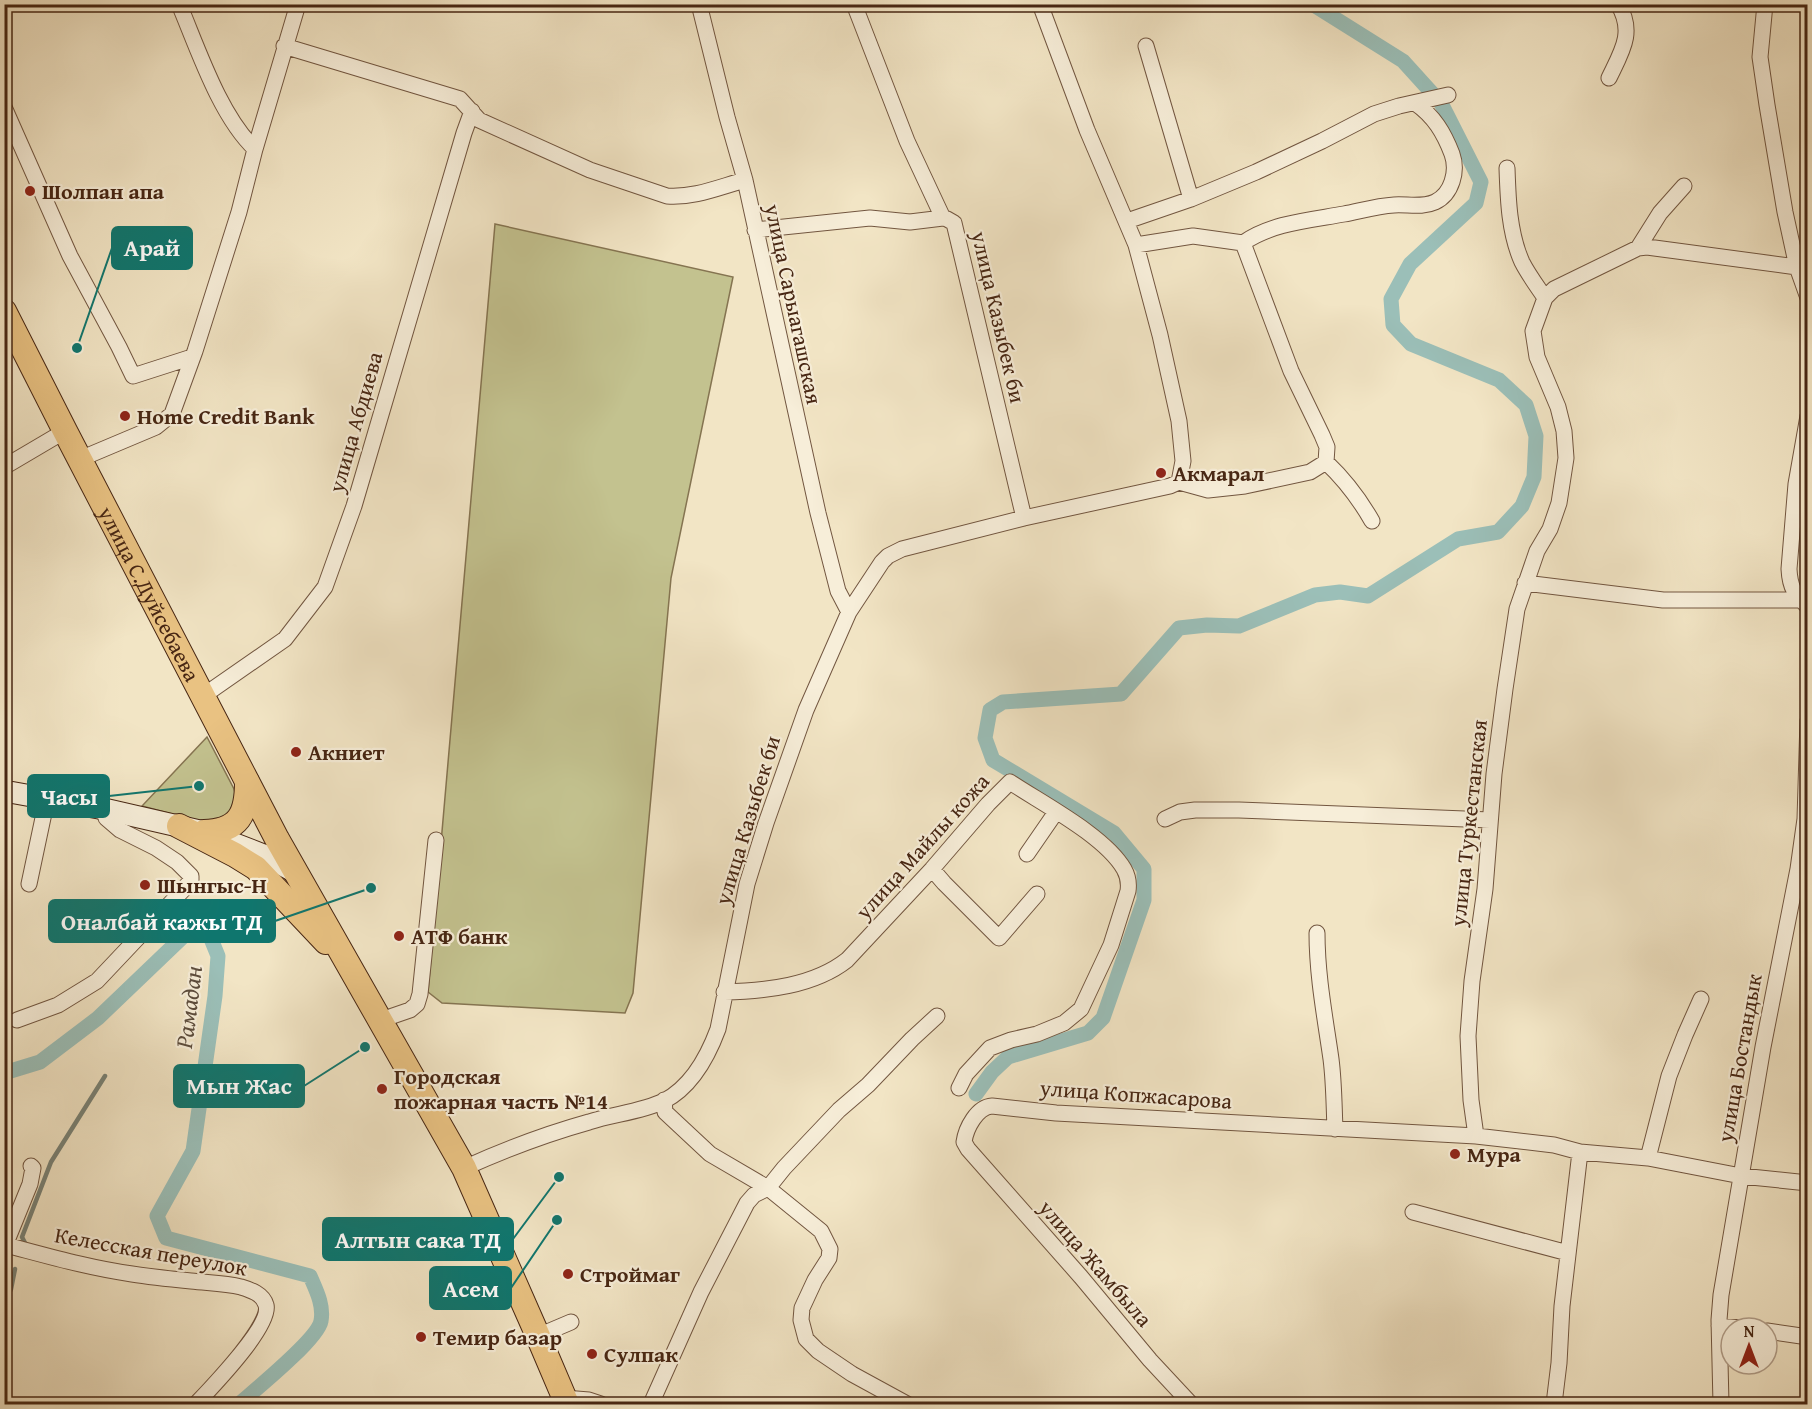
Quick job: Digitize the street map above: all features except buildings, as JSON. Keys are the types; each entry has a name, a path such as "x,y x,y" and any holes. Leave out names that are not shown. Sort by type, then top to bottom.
{"main road":[{"name":"улица С.Дуйсебаева","path":"4,311 10,340 65,431 247,782 297,873"},
{"path":"204,832 223,829 241,816 247,804 247,782"},
{"path":"179,826 256,868 321,938 342,953"},
{"path":"297,873 464,1168 565,1401"}],"street":[{"path":"179,4 222,103 245,139 255,149"},
{"path":"80,459 156,427 172,414 239,212 284,46 298,4"},
{"name":"улица Сарыагашская","path":"699,4 745,180 815,502 838,591 849,612"},
{"name":"улица Казыбек би","path":"854,4 908,141 943,218 954,223 1024,518"},
{"path":"1040,4 1087,130 1136,245 1160,335 1179,421 1183,461 1179,482 1208,490 1245,486 1310,472 1326,462"},
{"path":"1609,78 1620,54 1627,30 1624,15 1618,4"},
{"path":"1765,4 1760,57 1767,105 1797,267 1808,298"},
{"path":"284,46 460,99 479,120 590,170 667,196 692,195 745,180"},
{"path":"1146,46 1191,199"},
{"path":"1127,221 1191,199 1266,168 1374,114 1448,95"},
{"path":"1136,245 1193,236 1243,243 1260,234 1303,222 1387,206 1434,203 1449,189 1454,173 1453,158 1441,129 1422,101"},
{"path":"4,107 70,256 133,376 192,357"},
{"name":"улица Абдиева","path":"203,696 285,639 324,587 354,506 460,144 472,111"},
{"path":"1507,168 1509,206 1518,251 1523,264 1545,298 1554,289 1638,248 1660,213 1684,186"},
{"path":"755,231 870,218 910,222 943,218"},
{"path":"1243,243 1291,371 1327,447 1326,462 1364,506 1372,521"},
{"path":"1638,248 1797,267"},
{"name":"улица Туркестанская","path":"1476,1136 1468,1036 1472,981 1485,889 1494,774 1505,689 1517,609 1537,551 1550,529 1559,503 1566,458 1564,431 1558,407 1537,357 1533,331 1545,298"},
{"path":"1803,604 1789,582 1789,569 1796,484 1808,416"},
{"path":"4,467 65,431"},
{"name":"улица Казыбек би","path":"464,1168 507,1149 589,1121 628,1112 664,1100 684,1085 698,1069 710,1051 718,1029 747,884 766,822 806,710 849,612 888,556 902,549 1179,482"},
{"path":"1526,583 1663,600 1803,604"},
{"name":"улица Бостандык","path":"1720,1316 1721,1295 1763,1047 1798,868 1805,819 1808,720"},
{"name":"улица Майлы кожа","path":"724,992 781,987 835,970 848,960 932,870 988,804 1010,782 1096,839 1115,856 1125,871 1129,883 1128,891 1111,945 1081,1010 1064,1023 990,1048 966,1074 959,1088"},
{"path":"4,791 104,809 204,832 266,856 297,873"},
{"path":"29,884 47,799"},
{"path":"17,1020 58,1005 97,981 191,880 191,876 177,862 156,848 120,830 106,819 104,809"},
{"path":"1165,819 1180,812 1195,810 1239,810 1490,820"},
{"path":"1027,854 1056,812"},
{"path":"381,1020 410,1010 417,1004 420,994 436,840"},
{"path":"932,870 999,938 1037,894"},
{"path":"1317,933 1320,990 1331,1060 1335,1129"},
{"path":"1648,1158 1669,1076 1684,1035 1701,999"},
{"path":"651,1404 701,1292 747,1203 754,1194 768,1188 839,1110 868,1085 937,1016"},
{"path":"664,1100 665,1112 710,1154 768,1188 821,1231 830,1249 829,1258 815,1280 802,1308 801,1320 806,1340 818,1352 852,1374 907,1404"},
{"name":"улица Копжасарова","path":"968,1149 964,1142 968,1125 988,1106 1056,1113 1476,1136"},
{"path":"1476,1136 1554,1145 1580,1152 1648,1158 1741,1176 1808,1183"},
{"name":"улица Жамбыла","path":"968,1149 1191,1404"},
{"path":"1554,1404 1580,1152"},
{"path":"5,1246 30,1184 33,1168 31,1166"},
{"path":"1413,1212 1568,1253"},
{"name":"Келесская переулок","path":"5,1246 130,1274 221,1282 258,1294 266,1305 267,1314 262,1325 253,1339 196,1404"},
{"path":"538,1336 571,1322"},
{"path":"1779,1333 1808,1337"},
{"name":"улица Бостандык","path":"1720,1376 1721,1404"},
{"path":"565,1401 589,1400 601,1404"}],"shaded area":[{"path":"495,224 733,277 671,578 633,993 625,1013 442,1003 428,992"},
{"path":"207,737 234,789 239,808 210,824 142,806"}],"waterway":[{"path":"976,1094 992,1072 1008,1057 1088,1033 1103,1018 1144,900 1144,869 1114,833 993,760 985,738 990,710 1003,702 1121,694 1179,628 1207,625 1239,626 1315,595 1340,592 1368,596 1458,539 1498,532 1522,506 1534,477 1536,436 1526,405 1499,380 1411,344 1393,325 1391,299 1410,264 1476,203 1481,182 1441,103 1403,61 1312,4"},
{"name":"Рамадан","path":"4,1073 40,1062 98,1018 192,928 207,929 218,956 215,996 193,1151 157,1216 166,1238 310,1276 321,1309 321,1321 309,1340 239,1404"},
{"path":"25,1243 22,1237 51,1162 105,1076"},
{"path":"4,1304 11,1289 15,1269"}],"place":[{"name":"Шолпан апа","path":"30,191"},
{"name":"Арай","path":"77,348"},
{"name":"Home Credit Bank","path":"125,416"},
{"name":"Акмарал","path":"1161,473"},
{"name":"Акниет","path":"296,752"},
{"name":"Часы","path":"199,786"},
{"name":"Шынгыс-Н","path":"145,885"},
{"name":"Оналбай кажы ТД","path":"371,888"},
{"name":"АТФ банк","path":"399,936"},
{"name":"Мын Жас","path":"365,1047"},
{"name":"Городская пожарная часть №14","path":"382,1089"},
{"name":"Мура","path":"1455,1154"},
{"name":"Алтын сака ТД","path":"559,1177"},
{"name":"Асем","path":"557,1220"},
{"name":"Строймаг","path":"568,1274"},
{"name":"Темир базар","path":"421,1337"},
{"name":"Сулпак","path":"592,1354"}]}
